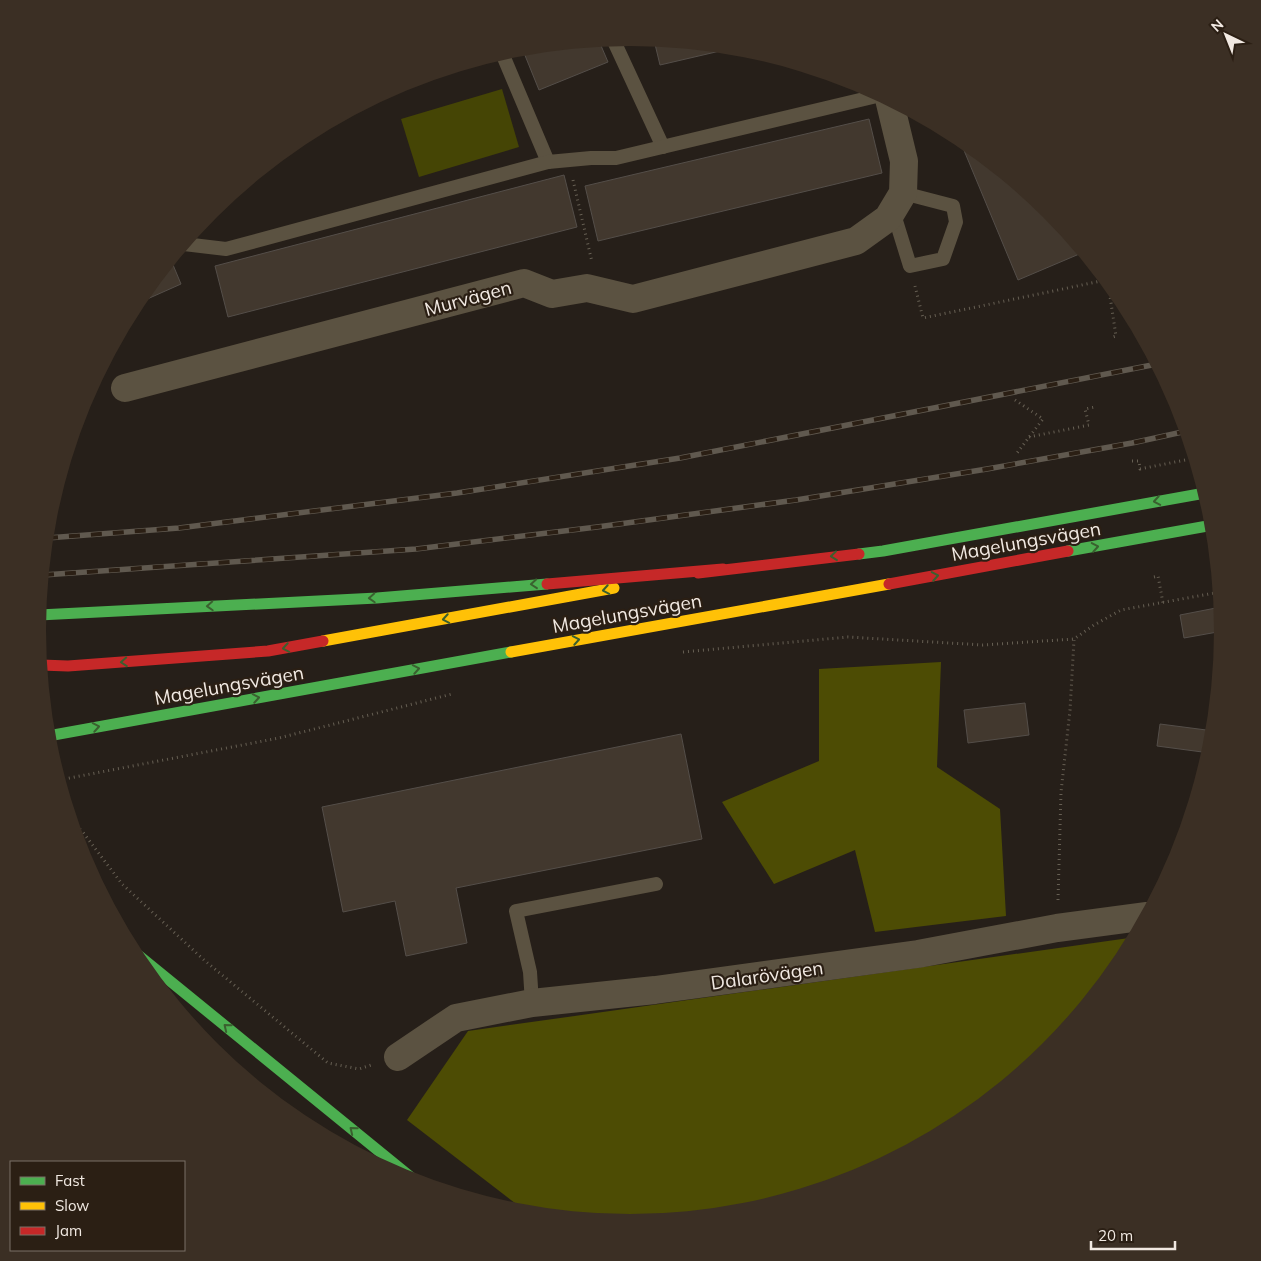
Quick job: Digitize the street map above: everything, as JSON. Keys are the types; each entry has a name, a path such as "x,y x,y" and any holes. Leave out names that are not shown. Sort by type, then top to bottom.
{"main road":[{"name":"Magelungsvägen","path":"48,665 68,666 268,651 722,569 882,551 1199,494"},
{"name":"Magelungsvägen","path":"55,735 1206,526"},
{"path":"47,615 377,598 722,569"},
{"path":"154,968 396,1165"}],"street":[{"path":"891,108 904,160 898,202"},
{"name":"Murvägen","path":"125,388 524,283 552,294 587,288 633,299 856,241 888,218 898,202"},
{"name":"Dalarövägen","path":"398,1057 456,1018 532,1003 656,990 918,954 1057,928 1139,917"}],"lane":[{"path":"617,47 663,147"},
{"path":"505,60 548,162"},
{"path":"191,245 226,250 548,162 616,158 869,98"},
{"path":"898,202 953,206 956,222 943,259 910,266 898,202"},
{"path":"532,1003 530,972 516,911 656,884"}],"path":[{"path":"568,160 599,291"},
{"path":"910,266 923,318 1099,283"},
{"path":"1110,297 1116,336 1110,338"},
{"path":"1015,400 1043,419 1017,453"},
{"path":"1028,437 1089,425 1085,409 1095,407"},
{"path":"1132,461 1139,460 1140,469 1189,459"},
{"path":"1154,577 1158,576 1163,603"},
{"path":"674,653 848,637 983,645 1074,640 1121,610 1213,593"},
{"path":"1057,928 1061,792 1070,710 1074,640"},
{"path":"65,779 278,738 453,694"},
{"path":"82,831 122,884 204,960 328,1063 359,1069 398,1057"}],"shaded area":[{"path":"502,89 519,147 419,177 401,119"},
{"path":"941,662 937,767 1000,809 1006,916 875,932 855,850 774,884 722,802 819,761 819,669"},
{"path":"1126,938 1094,986 1044,1044 1016,1070 955,1116 889,1154 818,1184 744,1204 707,1210 630,1215 554,1210 516,1204 407,1120 468,1031"}],"building":[{"path":"602,47 608,62 539,90 525,56 554,51"},
{"path":"656,47 715,52 660,65"},
{"path":"869,119 882,173 598,241 585,186"},
{"path":"965,152 1016,191 1044,217 1078,255 1018,280"},
{"path":"564,175 577,227 228,317 215,266"},
{"path":"174,267 181,284 151,297"},
{"path":"1214,608 1215,632 1184,638 1180,615"},
{"path":"1025,703 1029,735 968,743 964,710"},
{"path":"1160,724 1206,730 1202,752 1157,746"},
{"path":"681,734 702,839 456,888 467,943 406,956 395,901 343,912 322,807"}],"railway":[{"path":"54,537 179,528 457,493 680,458 1150,365"},
{"path":"49,575 416,549 597,527 796,500 987,469 1180,433"}],"traffic: fast":[{"path":"859,554 1199,494"},
{"path":"1068,551 1206,526"},
{"path":"47,615 377,598 547,584"},
{"path":"55,735 511,652"},
{"path":"154,968 396,1165"}],"traffic: slow":[{"path":"511,652 889,584"},
{"path":"323,641 614,588"}],"traffic: jam":[{"path":"889,584 1068,551"},
{"path":"698,573 859,554"},
{"path":"547,584 723,569"},
{"path":"48,665 68,666 268,651 323,641"}]}
